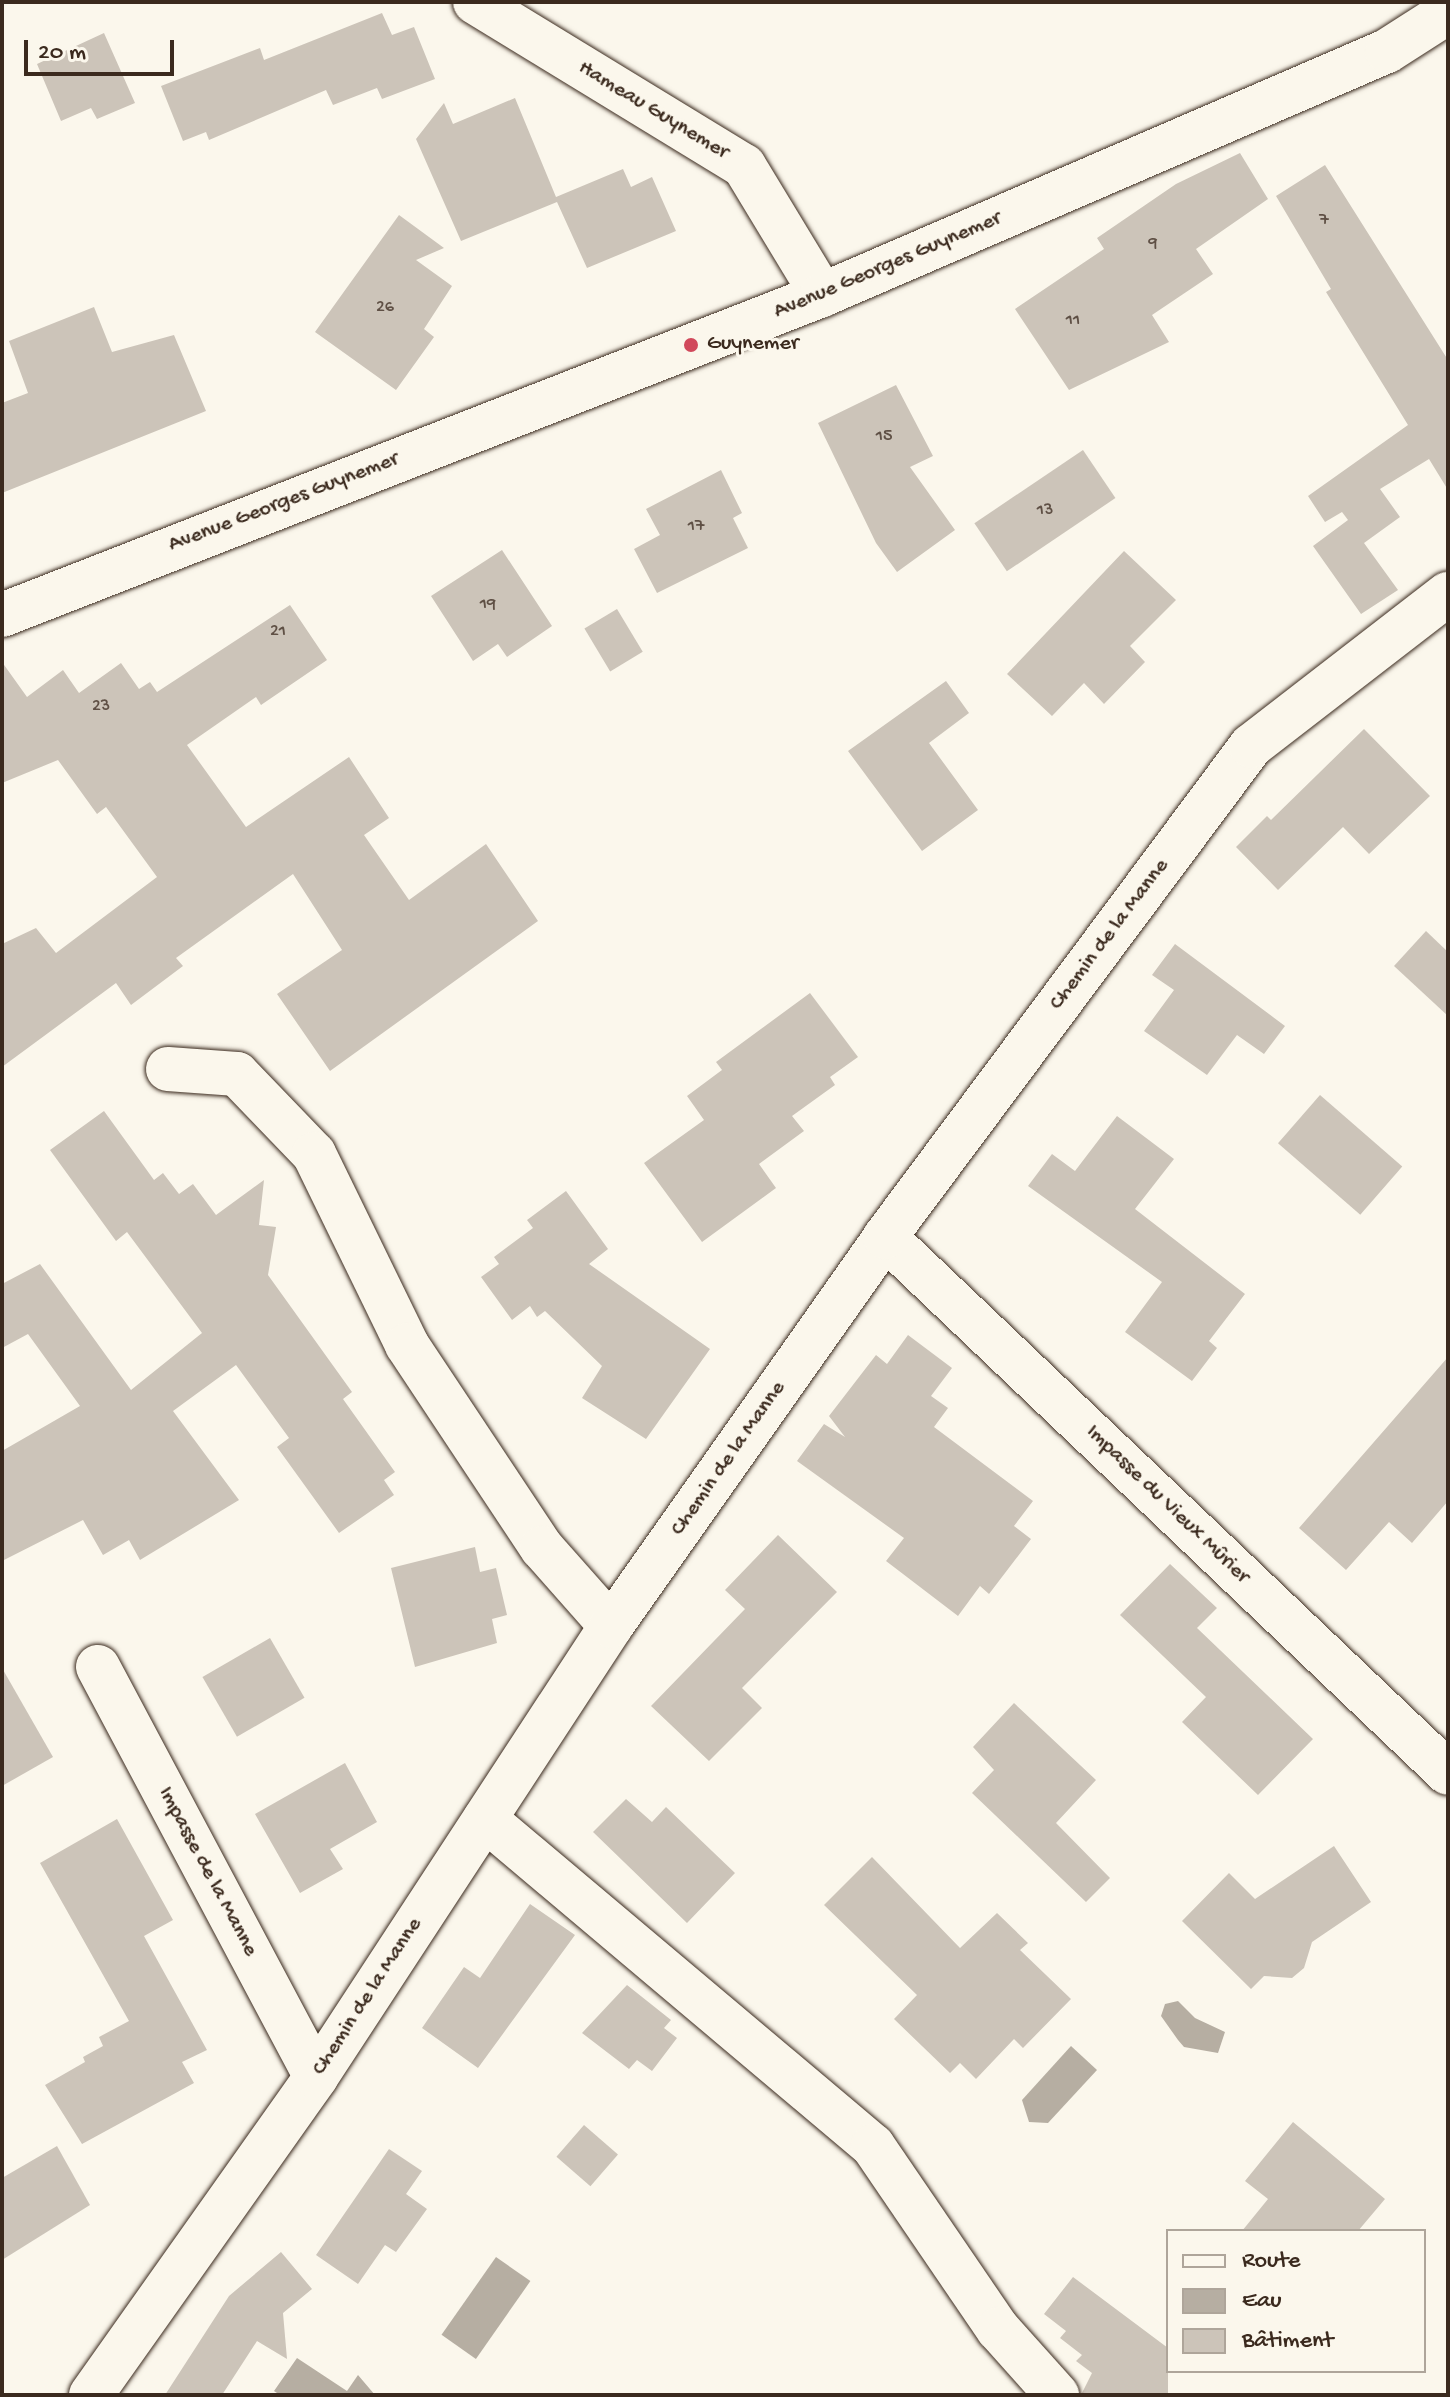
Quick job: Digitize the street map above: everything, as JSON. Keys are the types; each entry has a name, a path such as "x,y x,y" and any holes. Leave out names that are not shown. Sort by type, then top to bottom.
{"street":[{"name":"Hameau Guynemer","path":"475,2 744,166 822,295"},
{"name":"Avenue Georges Guynemer","path":"2,615 822,295 1387,51 1448,12"},
{"name":"Chemin de la Manne","path":"91,2395 316,2077 611,1626 885,1237 1251,746 1448,594"},
{"path":"168,1069 237,1074 314,1154 407,1345 542,1548 611,1626"},
{"name":"Impasse du Vieux Mûrier","path":"885,1237 1448,1773"},
{"name":"Impasse de la Manne","path":"98,1667 316,2077"},
{"path":"485,1819 873,2146 998,2329 1057,2395"}],"water":[{"path":"1178,2001 1195,2018 1225,2032 1218,2053 1184,2047 1178,2040 1161,2016 1165,2004"},
{"path":"1071,2046 1097,2070 1048,2123 1029,2122 1022,2100"},
{"path":"496,2257 530,2281 476,2359 442,2335"},
{"path":"297,2358 347,2391 358,2375 375,2395 280,2395 274,2391"}],"building":[{"path":"382,13 392,35 414,27 435,79 382,99 377,88 333,105 326,90 209,140 206,132 183,141 161,86 260,48 264,60"},
{"path":"104,33 135,103 97,119 91,108 61,121 37,64"},
{"path":"515,98 556,197 623,169 631,187 652,177 676,231 587,268 557,202 461,241 416,139 444,103 453,124"},
{"path":"1240,153 1268,199 1196,249 1213,274 1152,315 1169,342 1069,390 1015,309 1104,249 1097,238 1176,184"},
{"path":"1325,165 1448,360 1448,490 1429,459 1380,489 1400,517 1364,543 1398,590 1361,614 1313,546 1348,520 1342,512 1325,522 1308,496 1408,425 1326,292 1331,289 1276,196"},
{"path":"399,215 444,248 416,260 452,286 424,329 434,337 396,390 315,332"},
{"path":"94,307 112,352 174,335 206,411 2,493 2,403 28,393 9,341"},
{"path":"896,385 933,456 910,467 955,530 897,572 876,543 818,423"},
{"path":"1083,450 1115,498 1007,571 974,523"},
{"path":"721,470 742,513 733,518 748,548 657,593 634,549 660,535 646,509"},
{"path":"502,550 552,626 507,657 498,644 473,661 431,596"},
{"path":"1124,551 1176,600 1130,646 1145,662 1104,704 1084,683 1052,716 1007,674"},
{"path":"290,605 327,660 261,705 256,697 187,745 246,827 349,757 389,818 364,835 409,900 486,844 538,921 330,1071 277,994 342,950 293,874 176,958 183,966 131,1005 116,983 2,1067 2,944 36,928 56,953 157,877 106,807 97,814 58,760 2,783 2,662 27,697 63,670 79,693 121,663 139,689 150,682 157,692"},
{"path":"617,609 643,652 610,671 584,629"},
{"path":"946,681 969,713 929,743 978,810 922,851 848,751"},
{"path":"1364,729 1430,796 1369,854 1343,827 1278,890 1236,847 1267,816 1271,820"},
{"path":"1426,931 1448,952 1448,1016 1394,966"},
{"path":"1175,944 1285,1026 1264,1054 1237,1035 1207,1075 1144,1031 1174,990 1152,975"},
{"path":"810,993 858,1057 830,1077 835,1085 792,1116 804,1131 759,1164 776,1188 702,1242 644,1163 704,1120 687,1096 722,1070 716,1062"},
{"path":"1320,1095 1402,1167 1360,1215 1278,1143"},
{"path":"104,1111 154,1180 163,1173 179,1194 193,1184 216,1215 264,1180 259,1225 276,1227 268,1275 352,1392 343,1399 395,1472 384,1480 394,1495 339,1533 277,1447 289,1438 236,1365 173,1411 239,1500 140,1560 129,1540 103,1555 83,1520 2,1561 2,1451 80,1406 28,1334 2,1348 2,1284 40,1264 131,1390 202,1333 127,1232 116,1241 50,1150"},
{"path":"1117,1116 1174,1159 1135,1209 1245,1294 1209,1341 1217,1348 1192,1381 1125,1332 1162,1282 1028,1186 1052,1154 1075,1171"},
{"path":"566,1191 608,1249 589,1264 710,1349 646,1439 582,1398 602,1366 545,1311 537,1317 530,1306 512,1320 481,1277 499,1264 494,1257 533,1228 527,1220"},
{"path":"908,1335 952,1368 931,1396 948,1408 934,1427 1033,1501 1014,1526 1031,1539 989,1594 980,1586 958,1616 886,1561 904,1538 797,1461 824,1424 845,1437 829,1416 876,1355 887,1364"},
{"path":"1448,1357 1448,1501 1412,1543 1389,1522 1346,1570 1299,1528"},
{"path":"778,1535 837,1592 742,1688 762,1708 709,1761 651,1706 745,1609 725,1590"},
{"path":"475,1547 480,1572 496,1568 507,1615 492,1619 497,1643 415,1667 391,1568"},
{"path":"1170,1564 1217,1608 1197,1628 1313,1739 1258,1795 1182,1722 1206,1697 1120,1615"},
{"path":"270,1638 304,1698 237,1737 202,1677"},
{"path":"2,1668 53,1757 2,1786"},
{"path":"1014,1703 1096,1780 1056,1823 1110,1878 1086,1902 972,1793 994,1770 973,1747"},
{"path":"345,1763 377,1822 330,1849 343,1869 300,1893 255,1814"},
{"path":"626,1799 652,1822 666,1807 735,1873 687,1923 593,1832"},
{"path":"117,1819 173,1920 144,1936 207,2050 182,2062 194,2083 82,2144 45,2085 85,2062 83,2057 103,2046 99,2037 129,2021 40,1863"},
{"path":"1334,1846 1371,1902 1312,1942 1304,1968 1292,1978 1264,1976 1251,1989 1182,1921 1229,1873 1255,1899"},
{"path":"872,1857 960,1948 997,1913 1028,1943 1020,1950 1071,1999 1023,2048 1014,2039 976,2079 960,2063 950,2073 894,2019 917,1995 824,1905"},
{"path":"530,1904 575,1935 478,2068 422,2028 464,1967 480,1978"},
{"path":"627,1985 671,2020 664,2028 677,2038 652,2071 637,2060 629,2069 582,2033"},
{"path":"1293,2122 1385,2199 1360,2229 1244,2229 1268,2199 1245,2181"},
{"path":"584,2125 618,2155 590,2186 556,2157"},
{"path":"57,2146 90,2205 2,2260 2,2178"},
{"path":"389,2149 422,2171 406,2194 427,2209 396,2252 385,2245 358,2284 316,2255"},
{"path":"281,2252 312,2289 283,2313 287,2359 257,2341 222,2395 165,2395 229,2296"},
{"path":"1073,2277 1166,2347 1168,2395 1081,2395 1092,2373 1076,2361 1082,2355 1060,2338 1066,2331 1044,2314"}],"place":[{"name":"Guynemer","path":"691,345"}]}
